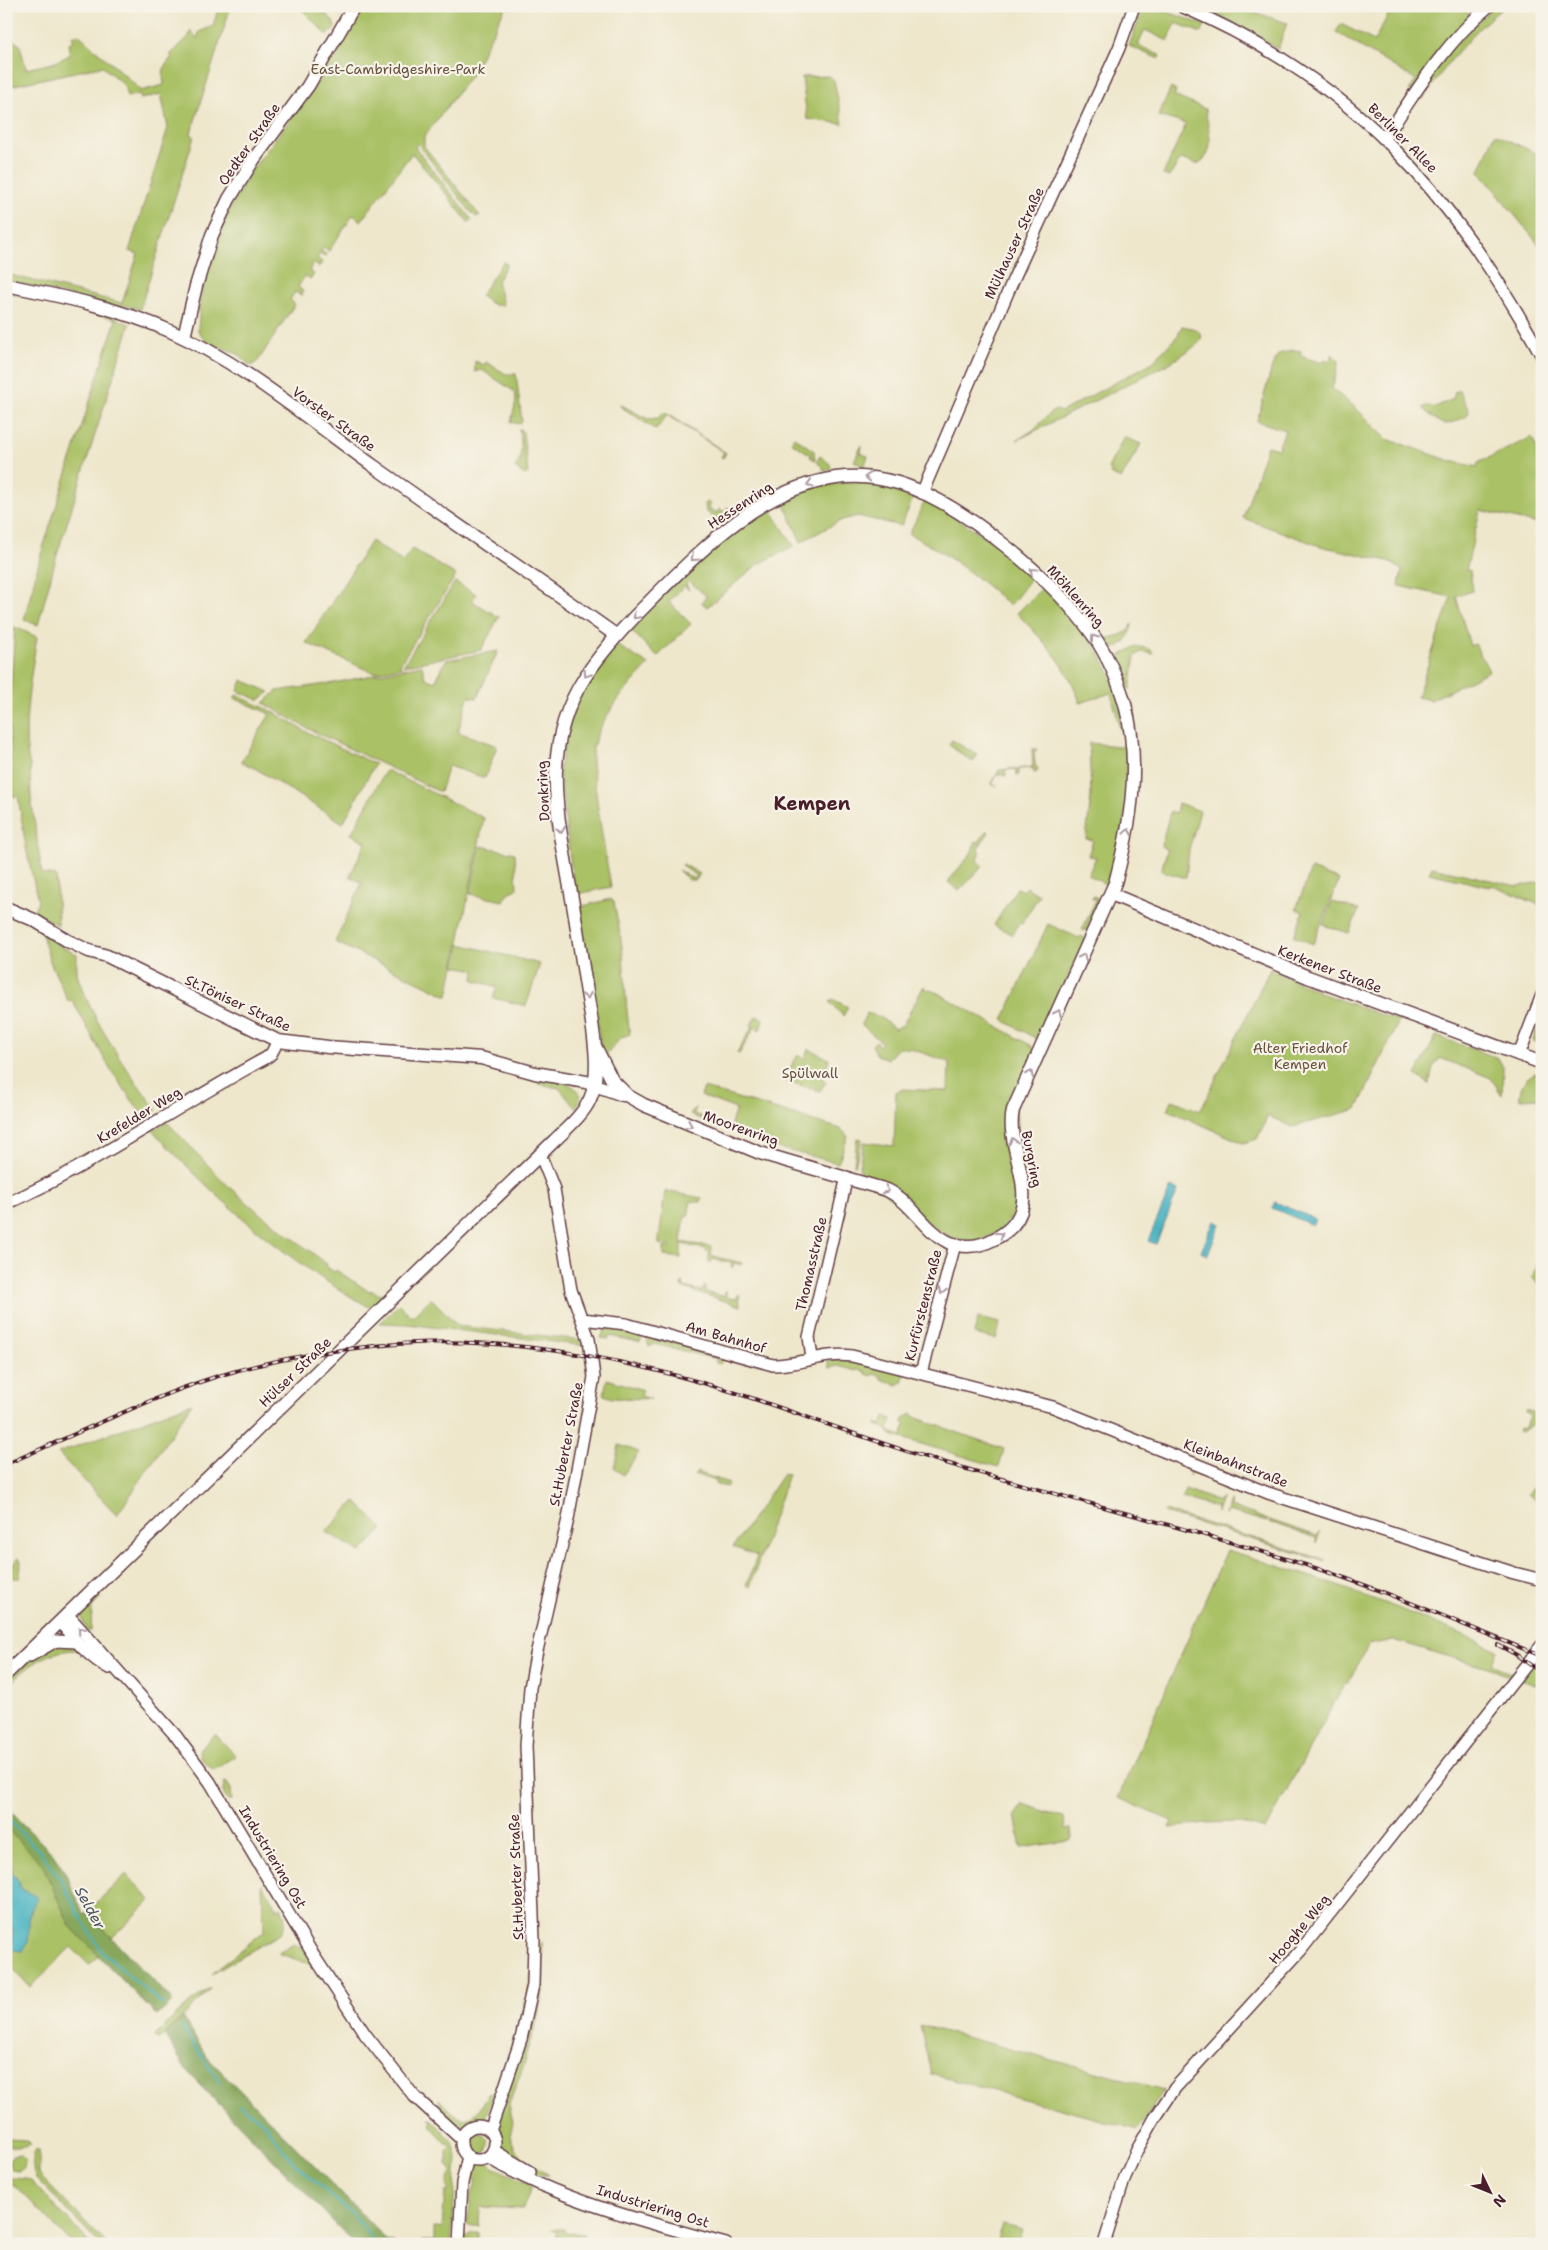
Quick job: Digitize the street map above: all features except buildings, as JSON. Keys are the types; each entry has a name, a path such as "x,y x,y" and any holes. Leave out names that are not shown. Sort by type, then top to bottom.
{"main road":[{"name":"Oedter Straße","path":"184,337 196,286 212,235 229,199 254,159 308,86 354,6"},
{"name":"Vorster Straße","path":"6,285 127,314 184,337 252,378 375,467 617,636"},
{"name":"Hessenring","path":"678,573 709,544 741,519 775,499 807,485 838,477 866,476 896,482 942,504"},
{"name":"Möhlenring","path":"942,504 997,540 1055,591 1093,635 1114,673 1129,724 1133,777 1127,835 1111,894"},
{"name":"Donkring","path":"593,1084 595,1046 557,806 555,764 561,730 571,702 588,672 617,636 678,573"},
{"name":"Kerkener Straße","path":"1111,894 1308,977 1542,1063"},
{"name":"Burgring","path":"954,1244 978,1245 992,1241 1010,1228 1021,1210 1024,1186 1012,1139 1011,1124 1013,1110 1111,894"},
{"name":"St.Töniser Straße","path":"6,908 34,920 68,941 89,951 107,956 278,1041 328,1047 481,1058 535,1073 593,1084"},
{"name":"Donkring","path":"595,1046 608,1075 628,1096"},
{"path":"593,1084 628,1096"},
{"name":"Hülser Straße","path":"6,1674 584,1110 592,1095 593,1084"},
{"name":"Moorenring","path":"628,1096 683,1122 760,1153 848,1177"},
{"path":"848,1177 894,1193 910,1206 934,1232 954,1244"}],"street":[{"name":"Mülhauser Straße","path":"922,493 1014,278 1119,48 1134,6"},
{"name":"Berliner Allee","path":"1181,6 1242,35 1300,70 1338,97 1385,138 1434,190 1461,226 1503,288 1542,356"},
{"path":"1385,138 1437,60 1464,29 1489,6"},
{"path":"1519,1055 1542,995"},
{"name":"Krefelder Weg","path":"6,1204 49,1185 266,1058 271,1054 278,1041"},
{"name":"St.Huberter Straße","path":"486,2129 513,2062 529,2009 534,1964 526,1746 530,1688 568,1519 594,1377 585,1320 571,1290 554,1189 540,1154"},
{"name":"Thomasstraße","path":"812,1358 809,1337 848,1177"},
{"name":"Kurfürstenstraße","path":"921,1373 954,1244"},
{"name":"Am Bahnhof","path":"585,1320 626,1324 764,1364 783,1365 825,1355 844,1355 921,1373"},
{"name":"Kleinbahnstraße","path":"921,1373 1053,1407 1268,1493 1541,1580"},
{"name":"Industriering Ost","path":"64,1618 76,1642 100,1664 117,1672"},
{"name":"Industriering Ost","path":"64,1618 176,1736 210,1782 331,1983 365,2034 391,2066 464,2136"},
{"path":"16,1665 52,1642 61,1640 76,1642"},
{"name":"Hooghe Weg","path":"1104,2244 1125,2178 1146,2132 1167,2099 1191,2070 1302,1950 1542,1645"},
{"path":"460,2244 462,2183 494,2138 486,2129 473,2127 464,2136 462,2148 481,2156"},
{"name":"Industriering Ost","path":"481,2156 539,2184 572,2196 636,2218 726,2244"}],"green space":[{"path":"219,6 231,6 191,133 194,137 140,309 122,305 120,308 6,280 6,274 122,303 138,254 129,251 168,128 161,94 141,99 139,94 127,97 124,85 102,66 6,87 6,35 20,45 26,69 53,63 70,55 68,44 74,40 72,37 78,34 138,87 140,91 164,85 164,70 172,57 170,55 189,36 191,30 197,39 199,32 213,26"},
{"path":"298,6 314,8 325,13 333,22 335,27 333,31 327,35"},
{"name":"East-Cambridgeshire-Park","path":"361,6 509,6 511,8 507,7 504,10 473,72 424,137 424,146 480,216 476,217 470,211 417,143 415,147 472,220 469,223 449,198 450,196 445,193 412,153 361,221 353,215 329,251 323,248 321,251 327,255 325,257 320,254 317,258 322,262 319,267 313,263 309,271 314,274 311,279 305,276 298,287 303,291 301,295 295,292 290,300 295,304 258,361 251,366 234,352 206,341 198,330 200,302 211,250 249,174 321,78"},
{"path":"1198,6 1249,6 1248,10 1287,23 1278,49 1250,32"},
{"path":"1393,6 1413,6 1421,11 1425,6 1460,6 1471,15 1411,92 1409,91 1416,80 1336,32 1341,24 1374,41"},
{"path":"1494,6 1505,6 1481,26 1460,49 1423,99 1420,92 1449,51"},
{"path":"1149,7 1205,25 1201,33 1176,23 1168,41 1145,30 1138,45 1161,56 1159,59 1129,46 1142,11"},
{"path":"829,76 834,80 843,124 807,119 802,77"},
{"path":"1171,88 1176,91 1174,96 1205,109 1210,147 1208,154 1197,164 1181,159 1169,177 1163,175 1186,124 1158,116"},
{"path":"1495,134 1542,156 1542,245 1539,245 1479,171"},
{"path":"503,262 507,264 497,281 503,305 494,305 480,296"},
{"path":"6,290 75,306 76,309 6,292"},
{"path":"84,308 117,317 117,319 130,324 56,558 38,625 24,620 41,554 116,319 80,310"},
{"path":"1182,326 1199,332 1202,338 1198,344 1170,363 1017,440 1032,431 1050,413 1056,410 1061,412 1153,362 1178,335"},
{"path":"1294,350 1301,351 1300,356 1323,363 1325,359 1330,361 1332,354 1339,361 1332,389 1357,409 1387,439 1451,461 1477,467 1478,463 1532,437 1542,461 1542,525 1480,510 1466,571 1470,570 1473,591 1456,596 1470,646 1475,644 1489,671 1431,700 1417,697 1451,597 1399,586 1402,570 1388,561 1320,546 1243,518 1267,446 1278,449 1285,430 1257,421 1272,367 1279,354"},
{"path":"475,361 484,365 486,362 506,374 516,374 522,422 519,424 511,422 516,401 515,392 482,370 475,372"},
{"path":"1459,390 1469,411 1467,416 1452,423 1443,424 1422,408 1426,406 1433,408 1453,399 1455,392"},
{"path":"621,405 648,419 658,418 664,412 726,453 723,458 721,457 724,452 667,415 656,430"},
{"path":"519,428 523,432 528,473 525,475 515,468 521,454"},
{"path":"794,437 814,451 815,460 810,457 811,455 791,442"},
{"path":"1124,437 1141,444 1121,479 1110,474 1112,471 1108,468"},
{"path":"862,445 861,453 868,456 864,467 854,461"},
{"path":"820,456 830,464 831,469 825,471 817,461"},
{"path":"870,480 915,494 901,526 858,516 842,520 801,542 783,501 819,485"},
{"path":"926,499 995,543 1032,577 1010,606 962,567 936,549 909,534"},
{"path":"707,502 710,504 708,508 717,513 719,509 725,512 728,507 733,515 722,521 714,520 708,512 706,513 705,504"},
{"path":"767,508 771,510 794,546 757,565 707,607 702,603 706,596 689,581 686,584 689,590 684,586 669,602 691,624 657,657 629,628 719,540"},
{"path":"371,541 403,562 412,549 456,575 400,664 401,667 374,673 306,643"},
{"path":"455,582 476,594 472,601 499,617 481,650 403,666"},
{"path":"1043,587 1084,631 1101,656 1116,688 1124,729 1120,729 1111,693 1080,703 1069,676 1062,665 1046,644 1017,613"},
{"path":"1132,624 1130,634 1125,642 1118,646 1108,647 1103,639 1124,633"},
{"path":"15,627 37,637 28,701 27,752 30,765 31,797 42,874 56,876 58,925 33,912 38,901 26,848 18,796 12,797 9,716"},
{"path":"615,644 649,665 622,694 606,718 595,742 592,754 598,810 611,887 577,894 574,890 559,769 574,703"},
{"path":"1136,646 1150,649 1154,654 1141,652 1135,656 1130,690 1116,663 1120,656"},
{"path":"498,651 477,698 468,697 458,732 497,746 485,778 448,766 440,792 307,728 264,703 277,691 334,683 422,665 425,678 435,682 446,660"},
{"path":"242,680 270,692 259,700 238,691"},
{"path":"236,695 272,711 305,731 375,764 343,823 253,767 241,762 270,714 234,698"},
{"path":"952,740 977,755 974,761 971,761 949,745"},
{"path":"1089,743 1128,747 1127,810 1111,887 1088,875 1096,857 1088,856 1093,840 1086,839 1091,796"},
{"path":"1032,749 1037,749 1034,753 1035,765 1038,768 1037,772 1034,773 1033,768 1019,769 1019,775 1017,775 1016,769 1005,770 1006,776 997,774 999,770 1033,767"},
{"path":"386,770 484,818 448,996 335,942 362,883 350,876 366,842 351,834"},
{"path":"1178,803 1200,811 1189,850 1186,878 1161,871 1167,850 1161,846 1170,812 1176,813"},
{"path":"986,831 989,832 978,848 980,855 977,861 983,866 959,891 948,882 971,853 976,841 979,842"},
{"path":"480,846 515,853 517,889 507,894 503,901 470,894"},
{"path":"683,864 700,874 696,880 689,880 678,870 694,879 697,876 682,866"},
{"path":"1432,867 1517,886 1542,882 1542,906 1491,885 1490,887 1429,873"},
{"path":"1311,869 1339,880 1313,944 1294,936 1303,912 1296,909"},
{"path":"1026,887 1039,895 1022,924 1019,923 1013,935 994,925 1017,888 1023,891"},
{"path":"1094,896 1097,898 1097,906 1086,931 1082,930 1096,900 1091,898"},
{"path":"611,899 614,902 621,943 630,1034 622,1037 607,1053 608,1061 617,1074 613,1077 601,1048 579,907"},
{"path":"1332,902 1359,910 1349,933 1323,925"},
{"path":"1048,924 1079,938 1081,936 1086,939 1039,1040 1003,1020"},
{"path":"41,932 56,944 77,954 78,977 92,1011 123,1063 157,1110 144,1117 110,1069 72,1000 68,1001 51,964"},
{"path":"460,944 540,964 526,1006 493,998 497,987 474,980 475,970 455,966"},
{"name":"Alter Friedhof Kempen","path":"1270,969 1326,995 1399,1021 1357,1109 1293,1127 1268,1116 1257,1139 1243,1143 1168,1110 1172,1100 1200,1111"},
{"path":"924,986 924,988 936,992 1032,1046 1036,1051 1015,1097 1020,1182 1014,1214 998,1233 975,1242 950,1238 862,1177 859,1166 864,1142 894,1146 896,1092 903,1089 948,1091 949,1062 911,1049 899,1047 888,1059 877,1055 872,1045 876,1041 880,1046 882,1043 861,1024 867,1013 880,1017 895,1029 902,1026"},
{"path":"832,999 848,1007 843,1016 830,1003"},
{"path":"1542,1013 1542,1045 1533,1041"},
{"path":"756,1016 763,1019 760,1030 755,1027 739,1054 737,1053 753,1026 751,1025"},
{"path":"1436,1036 1498,1058 1503,1067 1502,1095 1491,1078 1440,1058 1433,1068 1429,1084 1416,1075"},
{"name":"Spülwall","path":"809,1049 829,1059 823,1081 826,1082 820,1091 783,1080 798,1055 804,1059"},
{"path":"1534,1073 1542,1073 1542,1098 1520,1099 1524,1082"},
{"path":"541,1078 564,1082 576,1089 580,1100 576,1108 559,1088 538,1084"},
{"path":"704,1088 841,1129 848,1136 838,1163 778,1148 690,1115 696,1107 694,1114 730,1127 736,1109 701,1096"},
{"path":"167,1122 226,1184 256,1210 327,1264 326,1266 334,1272 336,1270 370,1292 370,1290 383,1296 371,1308 311,1271 254,1228 202,1181 152,1130"},
{"path":"857,1138 862,1139 854,1165"},
{"path":"665,1191 702,1198 701,1202 691,1201 688,1216 685,1216 681,1242 712,1247 711,1256 742,1263 741,1265 734,1263 732,1268 731,1263 713,1259 709,1263 709,1254 705,1249 681,1244 681,1258 664,1256 664,1247 670,1248 671,1246 659,1244"},
{"path":"1542,1254 1542,1287 1532,1277"},
{"path":"683,1282 684,1287 702,1291 705,1286 705,1292 723,1296 726,1291 726,1297 736,1299 739,1294 740,1306 681,1287"},
{"path":"431,1298 458,1326 581,1340 587,1346 407,1324 380,1323 399,1304 412,1317"},
{"path":"978,1318 1000,1323 996,1339 974,1334"},
{"path":"616,1328 633,1332 642,1339 640,1342 609,1336 609,1339 601,1338 605,1329"},
{"path":"651,1337 710,1352 722,1360 720,1364 716,1363 716,1359 655,1344 649,1347 647,1340"},
{"path":"839,1359 905,1372 902,1382 898,1385 881,1379 881,1376 873,1374 872,1376 858,1369 857,1371 838,1366 829,1368 828,1360"},
{"path":"607,1379 643,1390 641,1396 651,1399 612,1398 604,1395"},
{"path":"192,1403 117,1515 58,1453"},
{"path":"1526,1410 1535,1413 1535,1422 1522,1432 1518,1431 1519,1428 1524,1429 1530,1415 1525,1412"},
{"path":"912,1414 917,1418 1004,1449 999,1467 891,1435 885,1428 876,1425 877,1423 882,1425 885,1416 892,1419 888,1431 902,1436 906,1424 903,1423 904,1418"},
{"path":"619,1445 639,1452 623,1475 614,1468"},
{"path":"1190,1469 1227,1484 1225,1489 1221,1488 1223,1484 1192,1472 1189,1476"},
{"path":"697,1472 729,1483 726,1487 715,1483 715,1481 697,1475 694,1476"},
{"path":"783,1474 788,1475 750,1587 746,1584 757,1556 733,1547"},
{"path":"1542,1478 1542,1505 1527,1494"},
{"path":"1185,1489 1219,1502 1222,1498 1217,1513 1217,1508 1182,1498"},
{"path":"355,1501 383,1529 361,1552 326,1532"},
{"path":"1230,1501 1230,1506 1268,1520 1267,1522 1228,1511 1226,1515"},
{"path":"1165,1511 1325,1560 1164,1513"},
{"path":"1270,1520 1317,1536 1320,1532 1316,1543 1316,1538 1269,1522"},
{"path":"1227,1550 1364,1596 1465,1635 1498,1650 1492,1664 1513,1673 1511,1675 1393,1640 1369,1645 1347,1684 1344,1685 1265,1830 1238,1822 1206,1823 1169,1828 1172,1821 1118,1798"},
{"path":"19,1558 21,1560 20,1578 7,1578 6,1570"},
{"path":"96,1595 101,1598 92,1607 91,1631 87,1631 81,1617 85,1607"},
{"path":"56,1644 70,1644 79,1650 69,1650 50,1655 33,1664 11,1683 8,1681 27,1663"},
{"path":"1536,1658 1542,1661 1542,1687 1521,1680"},
{"path":"215,1734 236,1756 214,1770 200,1758 199,1750"},
{"path":"224,1782 231,1789 232,1800 228,1800 223,1792"},
{"path":"1023,1804 1064,1818 1065,1829 1071,1828 1072,1839 1070,1841 1021,1848 1015,1815"},
{"path":"6,1807 52,1853 65,1872 84,1915 87,1912 173,2001 157,2016 70,1926 42,1864 6,1828"},
{"path":"6,1828 42,1864 70,1926 99,1956 89,1965 71,1947 30,1987 6,1961 6,1913 13,1930 11,1942 28,1921 32,1909 32,1894 21,1889 19,1882 12,1872 9,1857 6,1856"},
{"path":"126,1874 151,1900 112,1938 87,1912"},
{"path":"262,1884 276,1908 281,1907 284,1914 284,1927 280,1934 212,1974 264,1931"},
{"path":"542,1942 544,1987 526,2059 509,2104 513,2123 510,2135 515,2149 521,2156 549,2175 542,2175 505,2156 499,2149 494,2131 537,1953"},
{"path":"294,1944 305,1949 312,1962 309,1964 278,1953"},
{"path":"208,1989 211,1989 159,2040 155,2036 180,2011"},
{"path":"183,2017 206,2056 387,2240 394,2242 392,2244 355,2244 187,2071 165,2035"},
{"path":"920,2025 1164,2090 1138,2130 931,2074"},
{"path":"489,2093 493,2095 484,2118 479,2123 469,2126 459,2124 449,2118 442,2110 439,2099 454,2114 460,2118 466,2118 472,2116 477,2111"},
{"path":"429,2117 453,2141 457,2158 451,2244 425,2244 422,2241 434,2241 434,2228 442,2228 445,2192 448,2192 448,2183 452,2171 447,2164 447,2150 450,2147 430,2125 432,2122"},
{"path":"475,2134 483,2134 489,2140 489,2148 483,2154 475,2154 469,2148 469,2140"},
{"path":"6,2139 27,2140 31,2144 9,2147 6,2146"},
{"path":"36,2149 39,2151 39,2173 42,2178 107,2244 100,2244 35,2177 33,2163"},
{"path":"17,2155 23,2157 25,2163 23,2169 17,2171 11,2169 9,2163 11,2157"},
{"path":"487,2161 493,2167 530,2184 531,2188 523,2209 480,2207 479,2226 472,2226 467,2224 471,2198 477,2179 472,2178 480,2163"},
{"path":"10,2178 31,2181 91,2244 72,2244 15,2185 6,2184 6,2180"},
{"path":"1002,2224 1023,2229 1019,2244 996,2244"},
{"path":"552,2229 564,2229 564,2233 585,2234 582,2244 557,2244 557,2232"},
{"path":"472,2233 478,2233 478,2244 462,2244 462,2239"},
{"path":"670,2237 695,2244 668,2244"}],"water":[{"path":"1171,1187 1178,1190 1156,1244 1148,1241"},
{"path":"1275,1202 1315,1219 1312,1225 1272,1208"},
{"path":"1214,1221 1220,1224 1208,1255 1201,1252"},
{"path":"6,1856 9,1857 12,1872 19,1882 21,1889 37,1898 30,1912 28,1942 22,1951 14,1950 11,1947 13,1930 6,1913"}],"waterway":[{"name":"Selder","path":"6,1817 42,1854 60,1878 79,1915 103,1953 162,2004"},
{"name":"Selder","path":"181,2026 220,2083"},
{"name":"Selder","path":"239,2105 263,2122 292,2161 353,2215 376,2244"}],"railway":[{"path":"6,1464 188,1386 282,1360 351,1349 439,1342 481,1343 565,1352 690,1379 756,1399 884,1444 936,1460 1309,1566 1368,1586 1542,1656"},
{"path":"1498,1645 1515,1654 1542,1673"}],"district":[{"name":"Kempen","path":"812,803"}]}
